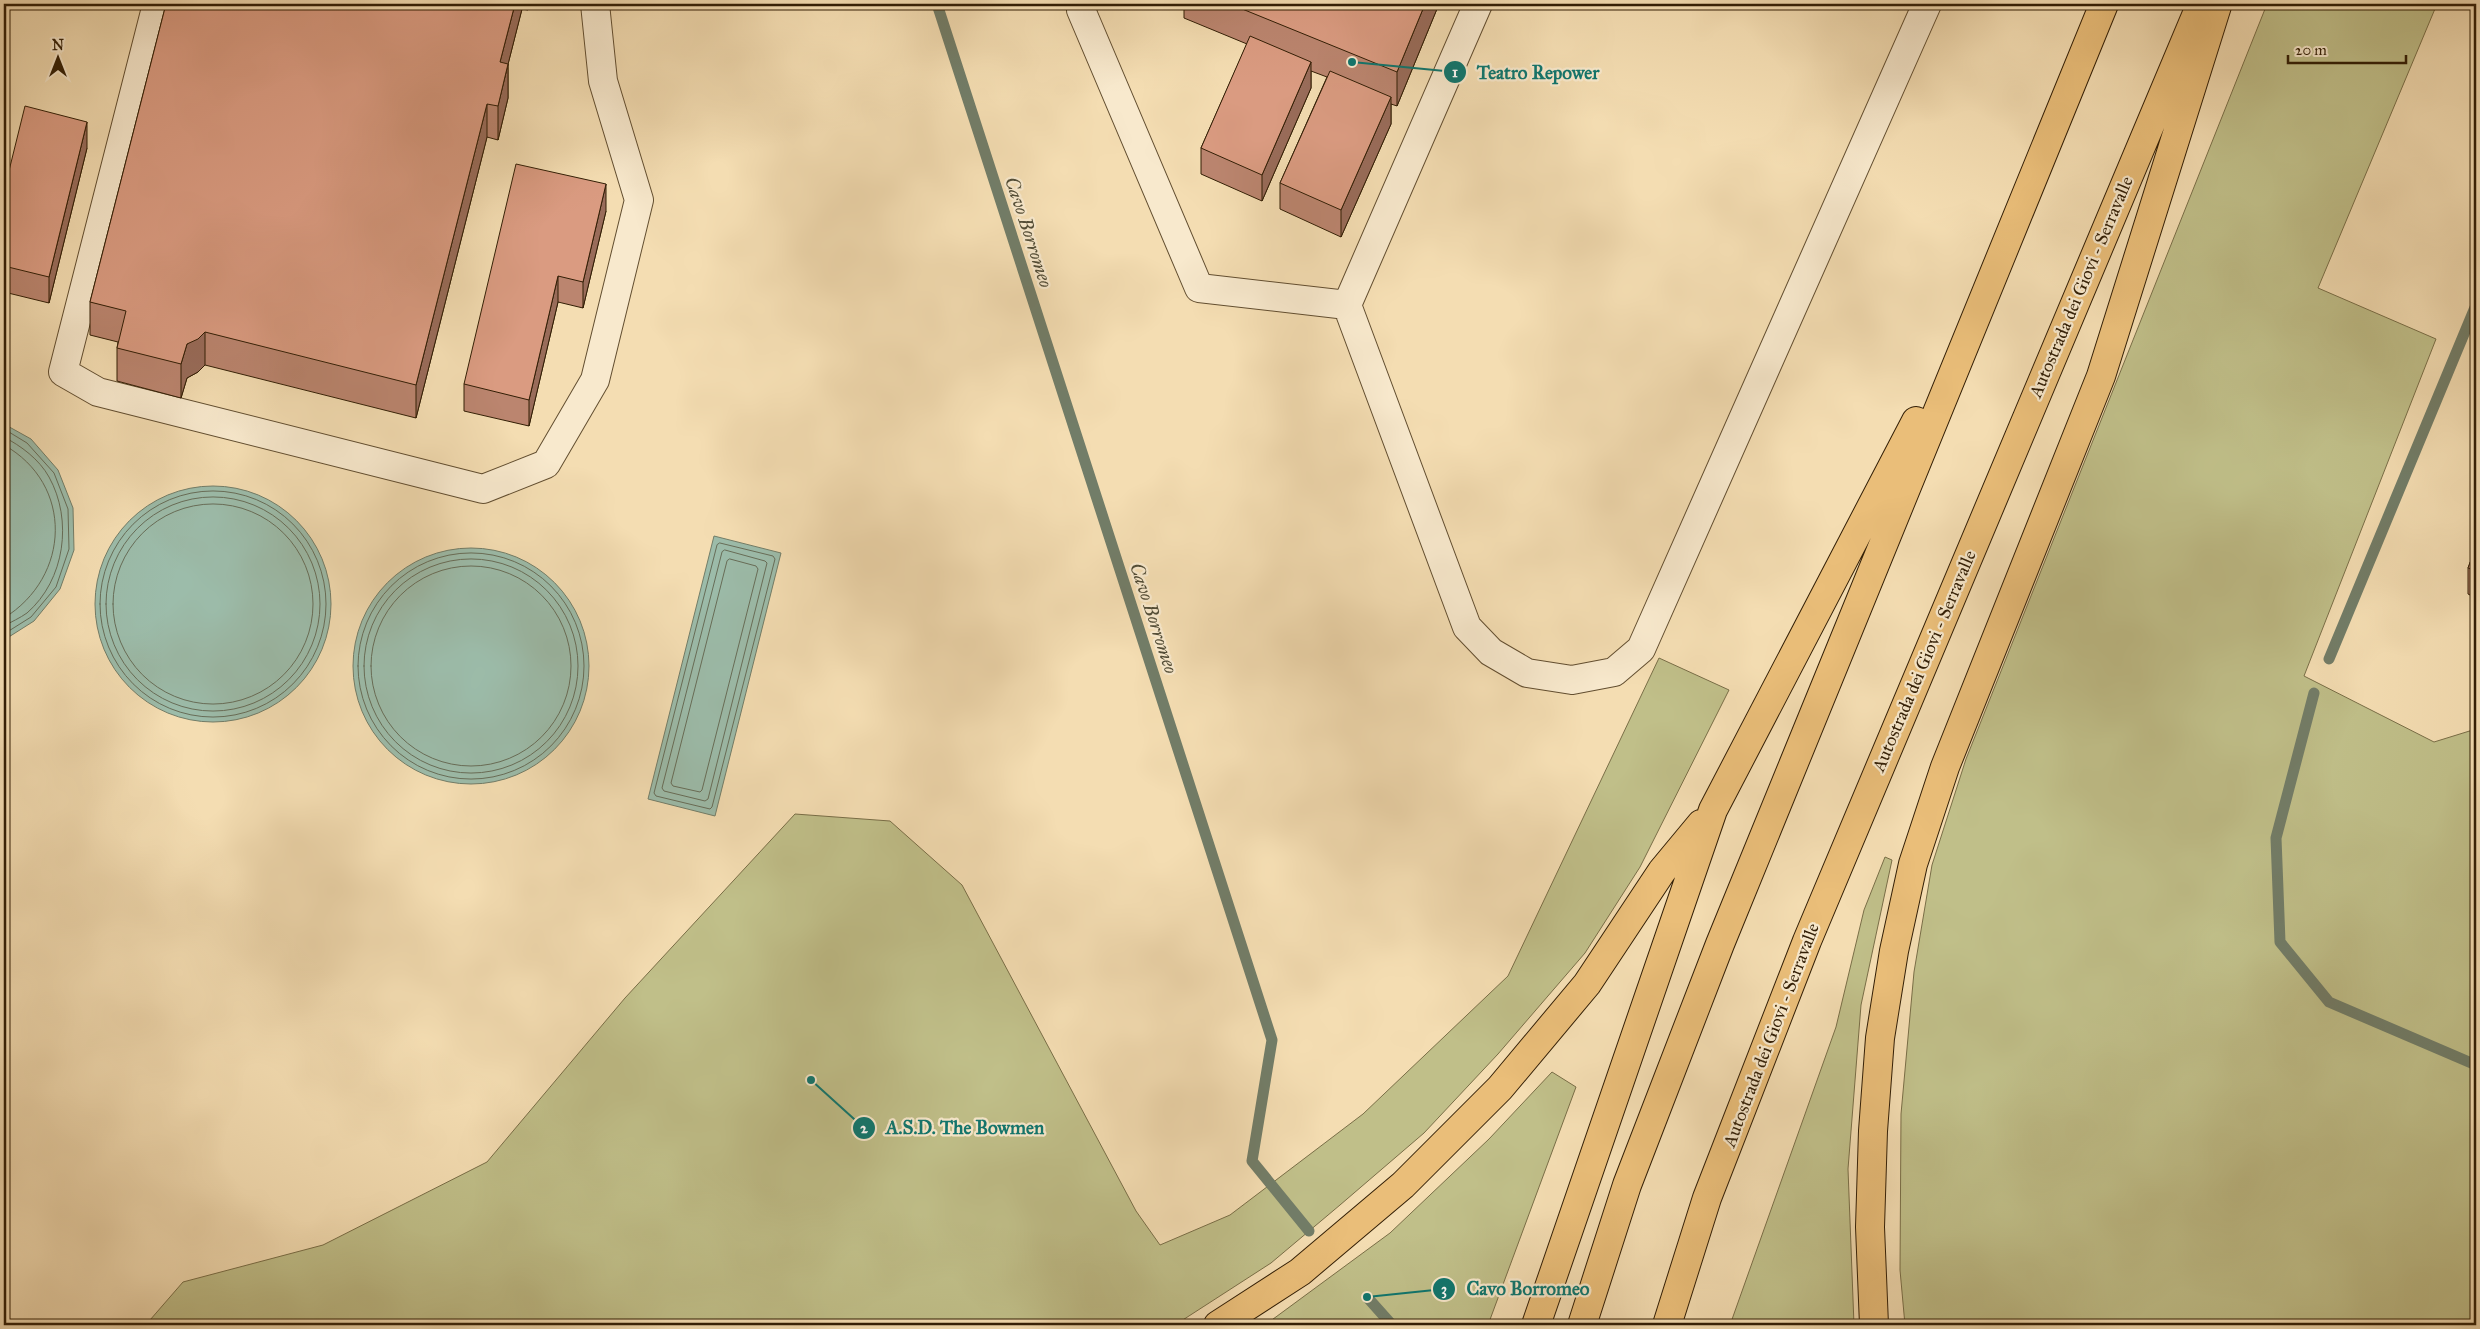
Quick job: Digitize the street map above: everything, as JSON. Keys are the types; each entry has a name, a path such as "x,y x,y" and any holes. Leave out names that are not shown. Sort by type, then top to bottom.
{"highway":[{"path":"1582,1325 1627,1185 1688,1025 2104,4"},
{"name":"Autostrada dei Giovi - Serravalle","path":"1667,1325 1707,1198 1807,941 2201,4"},
{"path":"1874,1325 1870,1228 1873,1131 1878,1066 1894,951 1913,864 1945,767 2102,376 2218,4"},
{"path":"1536,1325 1713,810 1994,272"},
{"path":"1218,1325 1300,1272 1403,1185 1500,1088 1587,984 1662,871 1713,810"}],"lane":[{"path":"157,4 63,372 98,392 483,489 546,464 596,380 639,200 603,81 595,4"},
{"path":"1084,4 1081,10 1199,288 1347,306"},
{"path":"1478,4 1347,306 1468,627 1491,652 1526,673 1572,680 1614,672 1641,648 1926,4"}],"shaded area":[{"path":"2267,4 2437,4 2318,288 2436,339 2304,676 2434,742 2476,729 2476,1325 1905,1325 1900,1270 1901,1114 1914,972 1932,865 1966,759"},
{"path":"1659,658 1729,690 1640,867 1585,953 1498,1054 1424,1133 1271,1263 1175,1325 150,1325 150,1320 183,1282 323,1245 487,1162 625,998 795,814 890,821 962,885 1136,1211 1160,1245 1230,1215 1363,1114 1508,976"},
{"path":"1885,857 1892,860 1861,1005 1848,1169 1854,1325 1730,1325 1836,1027 1864,910"},
{"path":"1552,1072 1576,1087 1488,1325 1265,1325 1390,1233 1489,1139"}],"water":[{"path":"4,424 31,439 58,470 73,508 74,550 60,589 34,621 4,640"},
{"path":"201,486 225,486 269,499 297,520 318,548 329,581 331,604 329,627 318,660 297,688 269,709 247,717 225,722 201,722 157,709 138,696 121,679 108,660 100,638 95,616 95,592 108,548 121,529 138,512 157,499 179,491"},
{"path":"714,536 781,553 715,816 648,799"},
{"path":"459,548 483,548 505,553 527,562 555,582 569,600 580,621 587,643 589,666 587,689 580,711 569,732 555,750 527,770 505,779 483,784 459,784 437,779 415,770 396,758 379,741 367,722 358,700 353,678 353,654 358,632 367,610 379,591 396,574 415,562 437,553"}],"building":[{"path":"166,4 515,4 500,62 508,64 498,106 487,104 416,385 205,332 198,339 187,344 181,364 117,348 126,311 90,302"},
{"path":"1230,4 1425,4 1397,72"},
{"path":"1250,36 1311,62 1262,175 1201,148"},
{"path":"1330,71 1391,97 1341,210 1280,183"},
{"path":"25,106 87,122 49,277 4,266 4,191"},
{"path":"516,164 606,184 583,282 558,276 529,400 464,384"},
{"path":"2476,547 2476,571 2468,568"}],"waterway":[{"name":"Cavo Borromeo","path":"937,4 1272,1040 1252,1161 1309,1231"},
{"path":"2329,659 2476,305"},
{"path":"2314,693 2276,838 2280,942 2329,1002 2476,1065"},
{"name":"Cavo Borromeo","path":"1367,1297 1392,1325"}],"place":[{"name":"Teatro Repower","path":"1352,62"},
{"name":"A.S.D. The Bowmen","path":"811,1080"},
{"name":"Cavo Borromeo","path":"1367,1297"}]}
